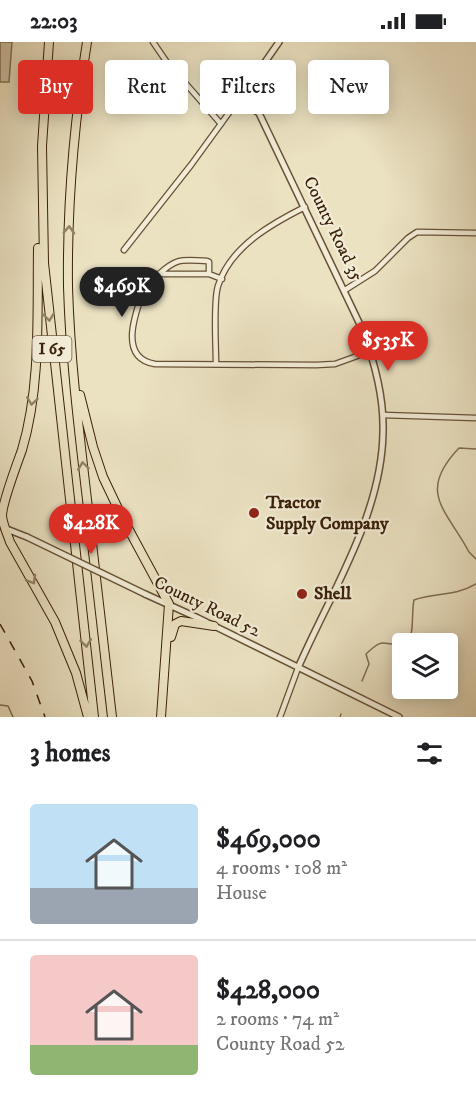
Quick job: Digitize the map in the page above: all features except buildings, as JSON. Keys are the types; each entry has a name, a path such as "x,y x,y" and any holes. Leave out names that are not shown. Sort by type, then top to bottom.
{"highway":[{"name":"I 65","path":"49,42 42,154 42,218 46,291 94,717"},
{"name":"I 65","path":"87,42 71,176 68,249 70,329 79,430 112,717"},
{"path":"42,154 34,382 25,439 2,513 1,530 16,552 59,631 76,673 87,717"},
{"path":"70,329 82,405 98,462 118,510 169,604 164,688"},
{"path":"161,717 171,633 175,624 181,621 214,626"}],"street":[{"path":"153,42 166,62 221,124"},
{"path":"266,60 279,42"},
{"path":"124,250 228,114"},
{"name":"County Road 35","path":"259,114 345,290 370,351 377,376 383,415 381,458 368,508 345,570 298,668"},
{"path":"216,364 218,286 232,258 280,220 305,207"},
{"path":"345,290 375,271 417,232 476,234"},
{"path":"209,274 209,262 207,261 179,260 173,262 145,286 132,324 132,341 136,352 142,359 155,364 335,363 370,351"},
{"path":"159,274 209,274 222,279"},
{"path":"383,415 476,418"},
{"name":"County Road 52","path":"1,530 27,537 399,717"},
{"path":"280,717 298,668"}],"shaded area":[{"path":"0,42 12,42 9,82 0,82"}],"waterway":[{"path":"476,449 459,448 439,477 437,490 445,513 469,552 476,559"},
{"path":"411,633 414,600 453,593 476,584"},
{"path":"362,681 369,664 366,654 380,643 392,644"},
{"path":"0,705 8,706 13,717"}],"railway":[{"path":"0,624 32,681 45,717"}],"place":[{"name":"Tractor Supply Company","path":"254,513"},
{"name":"Shell","path":"302,594"}]}
